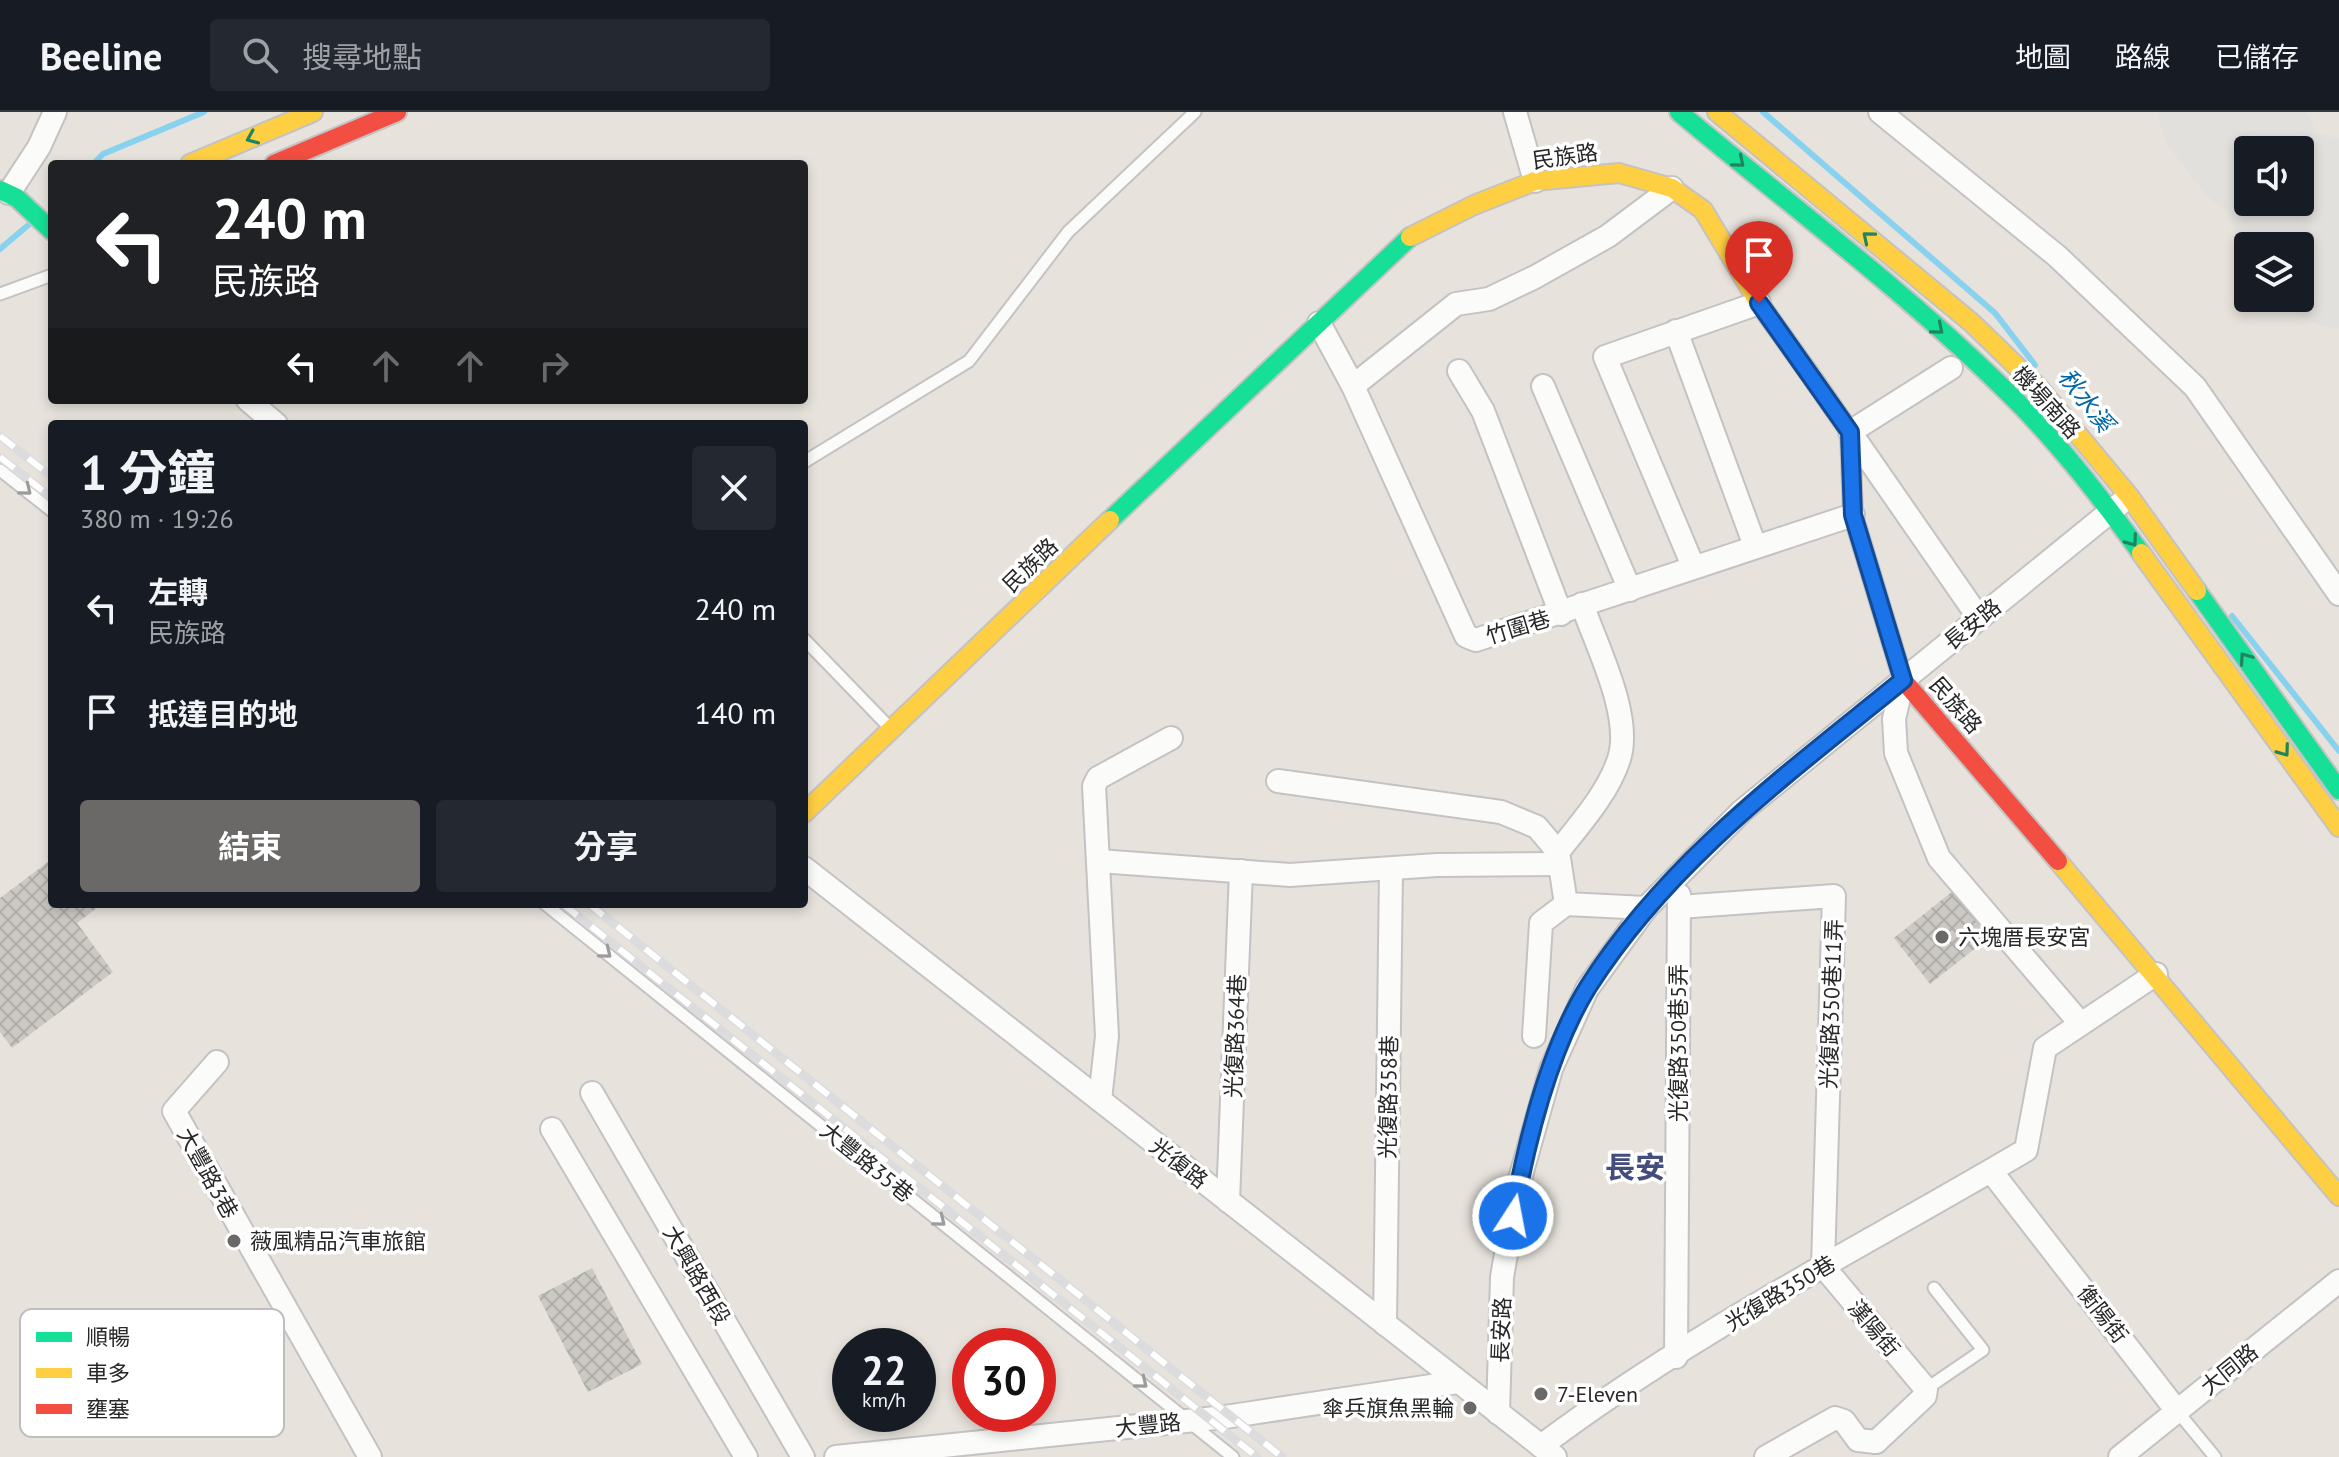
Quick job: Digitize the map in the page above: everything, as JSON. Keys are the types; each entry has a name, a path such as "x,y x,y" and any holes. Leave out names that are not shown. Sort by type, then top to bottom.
{"street":[{"path":"48,227 8,194 39,147 55,112"},
{"path":"199,160 313,112"},
{"path":"283,160 397,112"},
{"path":"1515,112 1535,181"},
{"name":"機場南路","path":"1679,112 1950,338 2003,387 2110,511 2339,827"},
{"name":"機場南路","path":"1717,112 1972,323 2040,389 2129,496 2339,790"},
{"path":"1880,112 2057,256 2195,387 2339,594"},
{"name":"民族路","path":"808,809 1403,240 1474,205 1535,181 1619,173 1672,188 1703,210 1759,303 1850,432 1853,515 1903,680 2156,974 2339,1196"},
{"path":"1353,386 1456,304 1489,299 1535,277 1608,236 1672,188"},
{"path":"1693,566 1605,357 1759,303"},
{"name":"竹圍巷","path":"1319,323 1353,386 1466,636 1476,640 1853,515"},
{"path":"1676,331 1755,546"},
{"path":"1951,368 1850,432 1979,618"},
{"path":"1459,371 1483,411 1561,614"},
{"path":"1543,386 1630,590"},
{"path":"253,404 271,420"},
{"name":"長安路","path":"1498,1413 1502,1277 1518,1186 1551,1069 1587,989 1646,908 1742,811 2129,496"},
{"path":"1559,858 1597,801 1619,758 1621,744 1620,718 1582,604"},
{"path":"1903,680 1894,719 1896,753 1939,858 2080,1023 2156,974"},
{"path":"1100,1100 1107,1036 1094,786 1098,778 1171,738"},
{"path":"1278,781 1501,812 1537,827 1559,858 1566,904"},
{"path":"1099,861 1290,875 1559,858"},
{"name":"光復路","path":"808,871 1548,1452"},
{"name":"光復路364巷","path":"1228,1201 1241,871"},
{"name":"光復路358巷","path":"1385,1324 1391,871"},
{"name":"光復路350巷5弄","path":"1676,1357 1677,874"},
{"name":"光復路350巷11弄","path":"1679,907 1834,896 1823,1266"},
{"path":"1534,1036 1541,923 1566,904 1646,908"},
{"name":"光復路350巷","path":"1548,1452 1599,1402 1823,1266 2026,1150 2045,1048 2080,1023"},
{"name":"大豐路3巷","path":"217,1062 174,1111 370,1457"},
{"name":"大興路西段","path":"592,1093 803,1457"},
{"path":"552,1129 746,1457"},
{"name":"衡陽街","path":"1991,1171 2177,1411"},
{"name":"漢陽街","path":"1823,1266 1926,1389"},
{"name":"大同路","path":"2120,1457 2339,1281"},
{"name":"大豐路","path":"836,1457 1020,1448 1458,1382"},
{"path":"1766,1457 1835,1418 1844,1421 1858,1440 1879,1449 1925,1396 1926,1389"}],"lane":[{"path":"808,460 969,361 1068,232 1195,112"},
{"path":"0,294 48,276"},
{"path":"0,470 48,508"},
{"path":"808,643 892,729"},
{"name":"大豐路35巷","path":"550,908 1233,1457"},
{"path":"1926,1389 1983,1350 1934,1288"},
{"name":"衡陽街","path":"2177,1411 2215,1457"}],"building":[{"path":"48,862 48,908 97,908 77,923 113,972 12,1048 0,1032 0,898"},
{"name":"六塊厝長安宮","path":"1954,890 1991,936 1930,984 1894,938"},
{"path":"592,1268 642,1364 588,1392 538,1296"}],"waterway":[{"name":"秋水溪","path":"97,160 103,154 204,112"},
{"name":"秋水溪","path":"1763,112 1995,313 2035,365"},
{"name":"秋水溪","path":"0,249 32,222"},
{"name":"秋水溪","path":"2232,616 2339,751"}],"taxiway":[{"path":"2314,159 2339,165"}],"runway":[{"path":"2224,112 2242,136"},
{"path":"2304,216 2339,263"}],"railway":[{"path":"0,436 48,474"},
{"path":"0,457 48,495"},
{"path":"568,908 1257,1457"},
{"path":"594,908 1282,1457"}],"traffic: fast":[{"path":"1679,112 1883,279 2000,385 2074,466 2141,553"},
{"path":"0,190 17,198 48,227"},
{"path":"1110,520 1410,237"},
{"path":"2197,591 2339,790"}],"traffic: slow":[{"path":"199,160 313,112"},
{"path":"1717,112 1972,323 2040,389 2129,496 2197,591"},
{"path":"1410,237 1474,205 1535,181 1619,173 1672,188 1703,210 1759,303 1816,383"},
{"path":"808,809 1110,520"},
{"path":"2141,553 2339,827"},
{"path":"2058,861 2339,1196"}],"traffic: jam":[{"path":"283,160 397,112"},
{"path":"1816,383 1850,432 1853,515 1903,680 2058,861"}],"place":[{"name":"六塊厝長安宮","path":"1942,937"},
{"name":"薇風精品汽車旅館","path":"234,1241"},
{"name":"7-Eleven","path":"1541,1394"},
{"name":"傘兵旗魚黑輪","path":"1470,1408"}],"district":[{"name":"長安","path":"1635,1166"}],"route":[{"path":"1513,1216 1518,1186 1551,1069 1587,989 1646,908 1677,874 1742,811 1903,680 1853,515 1850,432 1759,303"}]}
